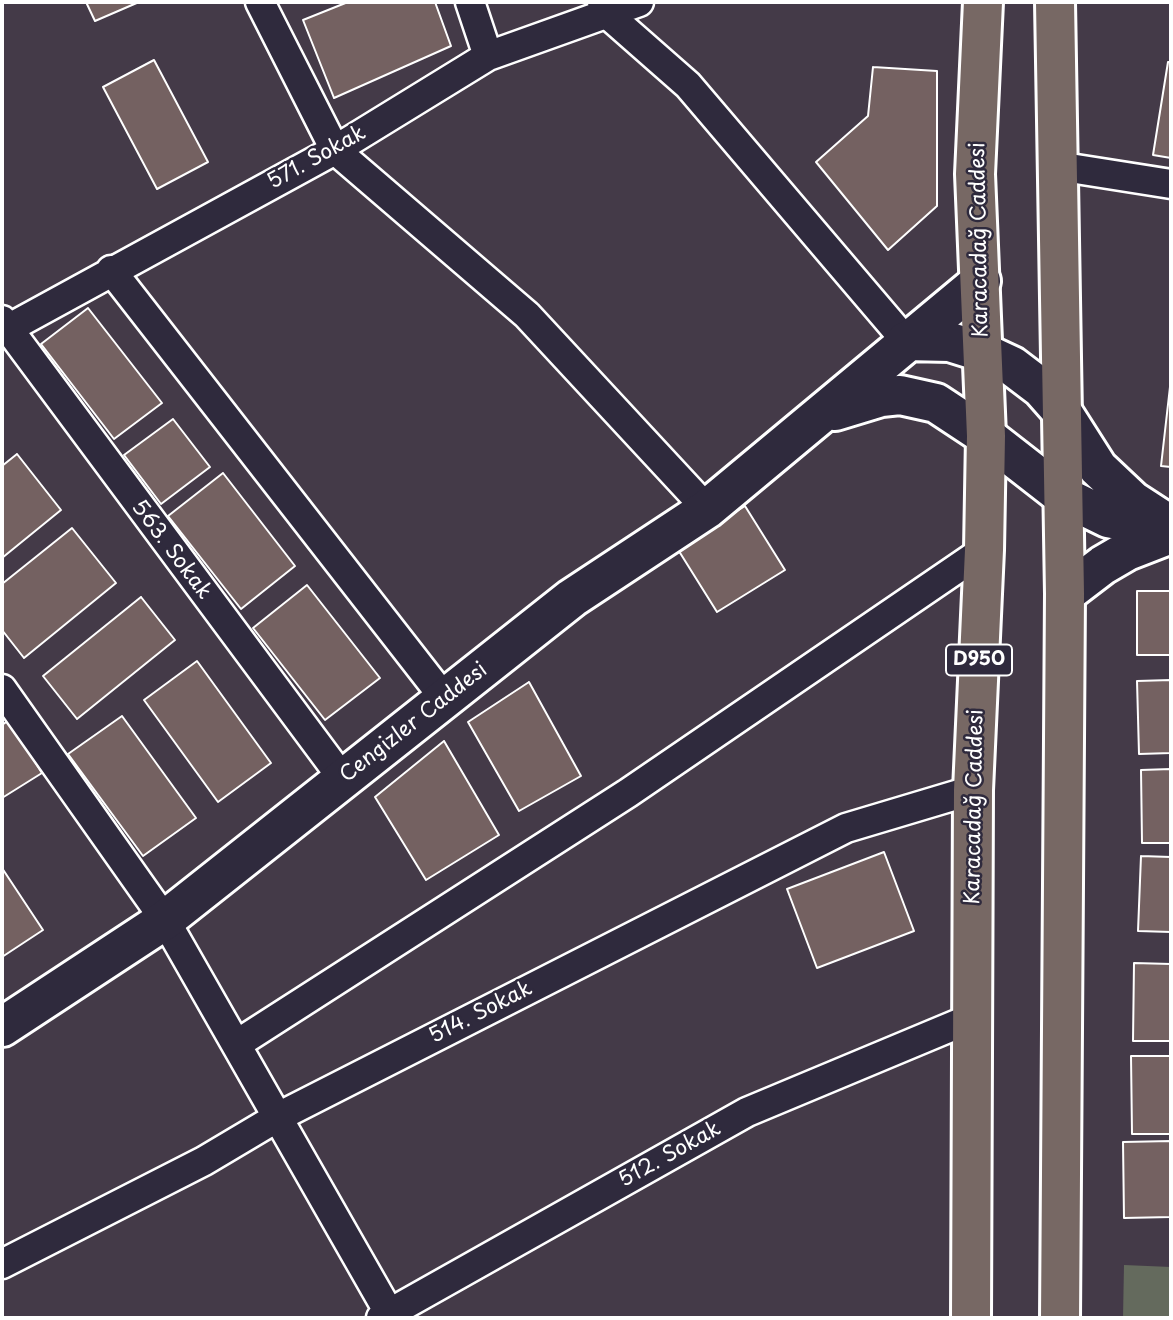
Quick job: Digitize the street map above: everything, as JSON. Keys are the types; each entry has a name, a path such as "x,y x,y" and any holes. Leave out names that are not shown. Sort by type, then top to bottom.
{"highway":[{"name":"Karacadağ Caddesi","path":"971,1318 973,790 984,550 986,436 975,173 983,2"},
{"path":"1055,2 1065,594 1060,1318"}],"street":[{"path":"260,2 335,150 527,315 707,509"},
{"path":"470,2 488,56"},
{"name":"571. Sokak","path":"4,327 335,150 488,56 604,7 639,2"},
{"path":"604,7 688,85 906,341 950,342 982,352 1012,366 1041,388 1063,413 1098,468 1171,530 1128,551 1065,594"},
{"path":"1057,166 1171,184"},
{"path":"111,270 445,699"},
{"name":"Cengizler Caddesi","path":"2,1027 165,919 572,598 707,509 981,281"},
{"name":"563. Sokak","path":"4,327 343,779"},
{"name":"Cengizler Caddesi","path":"823,415 881,397 918,396 936,403 986,436 1063,496 1108,518 1171,530"},
{"path":"237,1044 628,793 984,550"},
{"path":"6,703 165,919 388,1317"},
{"name":"514. Sokak","path":"2,1264 204,1161 278,1117 846,828 973,790"},
{"name":"512. Sokak","path":"388,1317 747,1112 972,1017"}],"green space":[{"path":"1124,1265 1171,1267 1171,1318 1123,1318"}],"building":[{"path":"86,2 139,2 95,21"},
{"path":"348,2 435,2 451,46 334,98 303,20"},
{"path":"154,60 208,162 157,189 103,87"},
{"path":"1168,62 1171,62 1171,158 1153,155"},
{"path":"873,67 937,71 937,206 888,250 816,162 868,116"},
{"path":"88,308 162,403 114,439 41,344"},
{"path":"1171,378 1171,467 1161,466"},
{"path":"173,419 210,467 161,504 124,455"},
{"path":"17,454 61,510 2,558 2,466"},
{"path":"223,473 295,566 241,609 168,516"},
{"path":"745,506 785,570 717,612 677,548"},
{"path":"72,528 116,583 24,658 2,630 2,584"},
{"path":"307,585 380,678 325,720 253,628"},
{"path":"1137,591 1171,591 1171,655 1137,655"},
{"path":"141,597 175,640 77,719 43,676"},
{"path":"197,661 271,763 218,802 144,700"},
{"path":"1171,680 1171,753 1139,754 1137,681"},
{"path":"529,682 581,776 519,811 468,722"},
{"path":"122,716 196,818 143,856 68,754"},
{"path":"9,720 42,773 2,798 2,725"},
{"path":"444,741 499,835 426,880 375,797"},
{"path":"1171,769 1171,843 1142,843 1141,770"},
{"path":"884,852 914,931 817,968 787,889"},
{"path":"1141,856 1171,857 1171,932 1138,931"},
{"path":"2,868 43,930 2,957"},
{"path":"1134,963 1171,964 1171,1041 1133,1041"},
{"path":"1131,1056 1171,1056 1171,1134 1132,1134"},
{"path":"1171,1141 1171,1217 1124,1218 1123,1142"}]}
